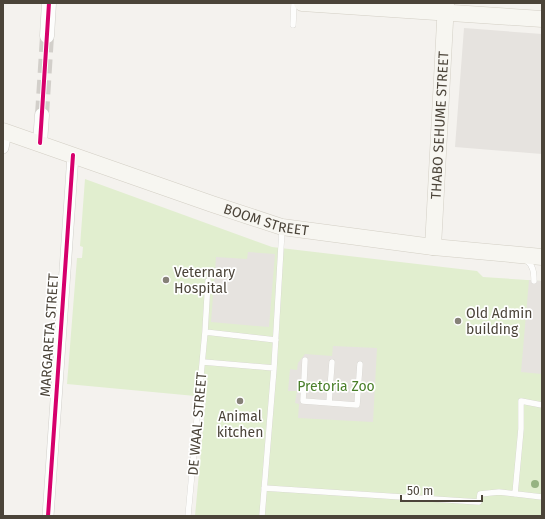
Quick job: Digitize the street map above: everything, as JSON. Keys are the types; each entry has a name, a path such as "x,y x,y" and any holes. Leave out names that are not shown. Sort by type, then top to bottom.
{"main road":[{"path":"302,3 445,8 542,19"},
{"name":"THABO SEHUME STREET","path":"433,247 445,8"},
{"name":"BOOM STREET","path":"4,137 40,144 282,227 433,247 542,257"}],"street":[{"path":"47,36 49,3"},
{"path":"40,144 42,114"},
{"name":"MARGARETA STREET","path":"48,516 73,155"}],"lane":[{"path":"293,25 294,3"},
{"path":"262,516 276,340 282,227"},
{"path":"519,255 528,262 534,270 534,280"},
{"name":"DE WAAL STREET","path":"188,516 206,332 208,281"},
{"path":"206,332 276,340"},
{"path":"305,360 303,401 329,403 357,405 360,364"},
{"path":"203,362 274,368"},
{"path":"329,403 332,362"},
{"path":"515,494 521,429 521,401 542,405"},
{"path":"264,488 479,502 480,494 499,492 542,497"}],"green space":[{"name":"Pretoria Zoo","path":"85,179 272,247 477,271 483,277 542,281 542,516 195,516 206,397 67,384 77,258 82,258 83,247 80,246"}],"shaded area":[{"path":"464,28 542,34 542,154 455,147"},
{"path":"248,252 275,254 269,327 211,322 216,257 247,259"},
{"path":"529,280 542,281 542,374 521,372"},
{"path":"333,346 377,348 373,422 298,418 299,404 295,403 297,391 288,391 290,369 297,370 298,363 305,354 332,356"}],"tunnel":[{"path":"42,115 47,36"}],"cycle path":[{"path":"40,143 49,3"},
{"path":"48,516 73,155"}],"place":[{"name":"Veternary Hospital","path":"166,280"},
{"name":"Old Admin building","path":"458,321"},
{"name":"Animal kitchen","path":"240,401"}]}
